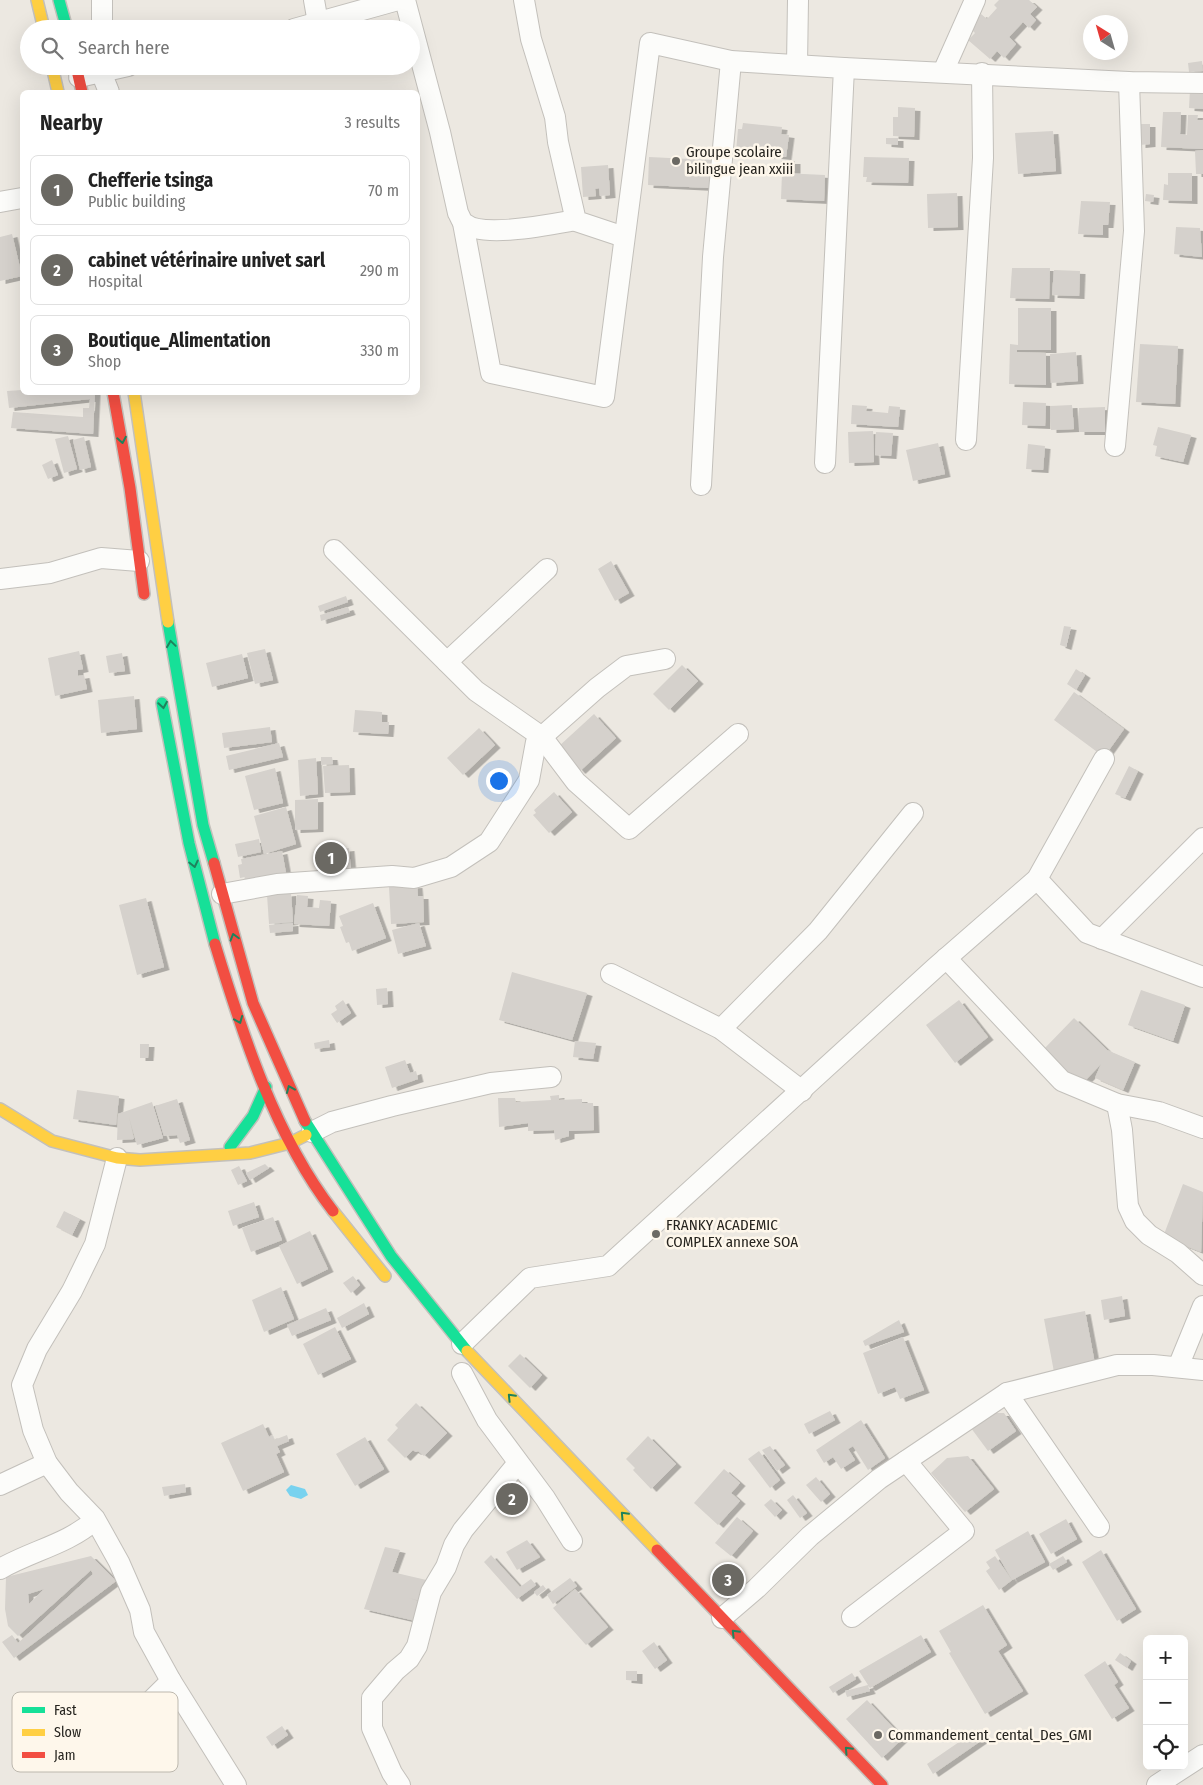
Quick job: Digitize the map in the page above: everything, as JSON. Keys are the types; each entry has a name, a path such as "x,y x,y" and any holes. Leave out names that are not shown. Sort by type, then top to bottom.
{"main road":[{"path":"37,0 42,20"},
{"path":"59,0 65,20"},
{"path":"54,75 58,90"},
{"path":"114,395 130,488 147,609"},
{"path":"134,395 173,659 203,824 253,1003 308,1126 391,1256 462,1344 882,1785"},
{"path":"160,687 176,784 202,900 235,1011 266,1087 278,1130 290,1143 312,1180 390,1282"},
{"path":"230,1147 253,1116 266,1087"},
{"path":"0,1109 52,1141 117,1158 140,1160 218,1153 250,1153 290,1143 308,1126"},
{"path":"278,1130 308,1126"},
{"path":"218,1153 247,1141"},
{"path":"250,1153 265,1160"},
{"path":"295,1174 312,1180"},
{"path":"459,1369 494,1406"}],"street":[{"path":"102,0 102,20"},
{"path":"314,0 317,20"},
{"path":"328,20 398,0"},
{"path":"405,0 410,20"},
{"path":"524,0 531,39 555,117 558,142 576,220"},
{"path":"797,65 798,0"},
{"path":"943,72 975,0"},
{"path":"420,57 440,132 458,213 463,223 491,373 604,397 650,43 731,61 1129,82 1203,83"},
{"path":"701,485 713,257 731,61"},
{"path":"824,463 844,68"},
{"path":"966,440 983,158 982,73"},
{"path":"103,75 108,90"},
{"path":"1115,446 1134,231 1129,82"},
{"path":"0,202 20,198"},
{"path":"463,223 471,227 520,230 576,220 624,237"},
{"path":"334,550 476,691 542,737 576,782 629,829 738,734"},
{"path":"0,579 50,572 101,558 139,561"},
{"path":"446,662 547,569"},
{"path":"222,894 277,884 392,876 414,878 451,867 489,842 529,780 536,742 597,688 626,666 665,659"},
{"path":"462,1344 530,1278 608,1266 946,958 1037,879 1104,759"},
{"path":"720,1029 818,931 913,813"},
{"path":"1102,938 1203,838"},
{"path":"1037,879 1088,933 1203,976"},
{"path":"946,958 1062,1081 1117,1104 1159,1112 1203,1128"},
{"path":"611,974 720,1029 802,1091"},
{"path":"308,1126 332,1122 491,1083 551,1078"},
{"path":"1117,1104 1122,1130 1128,1206 1135,1221 1149,1235 1178,1253 1203,1275"},
{"path":"117,1158 95,1244 72,1291 37,1349 22,1385 33,1430 47,1464 64,1487 95,1520 119,1562 140,1610 144,1632 178,1692"},
{"path":"1178,1367 1203,1306"},
{"path":"722,1618 757,1588 784,1558 879,1479 1007,1393 1117,1365 1178,1367 1203,1370"},
{"path":"459,1369 487,1420 545,1498 572,1541"},
{"path":"1007,1393 1099,1527"},
{"path":"852,1617 964,1531 906,1461"},
{"path":"400,1785 392,1773 372,1728 372,1698 395,1671 409,1659 417,1646 432,1592 463,1530 518,1463"},
{"path":"0,1485 47,1464"},
{"path":"0,1569 30,1553 67,1540 95,1520"},
{"path":"160,1692 171,1681"},
{"path":"178,1692 236,1785"},
{"path":"1157,1785 1203,1755"}],"water":[{"path":"291,1485 305,1489 308,1495 301,1499 290,1496 286,1490"}],"building":[{"path":"999,0 1029,0 1037,7 1030,14 1036,20 1029,28 1023,22 1009,37 1016,44 1004,58 997,51 990,59 968,40 975,33 969,27 981,14 987,19 997,8 994,5"},
{"path":"1202,61 1203,71 1189,72 1188,63"},
{"path":"1190,89 1203,89 1203,109 1189,108"},
{"path":"898,107 915,108 914,137 893,136 893,117 898,117"},
{"path":"1163,112 1181,112 1180,134 1187,135 1188,115 1198,115 1197,120 1203,120 1203,149 1161,147"},
{"path":"743,123 782,127 781,134 789,135 786,157 736,152 738,129 742,129"},
{"path":"1140,124 1150,124 1150,144 1140,145"},
{"path":"1053,131 1056,171 1018,174 1015,133"},
{"path":"886,138 898,138 898,145 886,144"},
{"path":"1203,150 1203,174 1196,174 1195,151"},
{"path":"649,157 711,160 709,188 648,185"},
{"path":"864,157 909,158 908,183 866,182 867,177 863,177"},
{"path":"781,161 795,161 795,171 781,171"},
{"path":"608,165 610,195 600,196 599,188 595,189 596,196 583,197 581,167"},
{"path":"782,173 825,175 824,201 781,199"},
{"path":"1168,173 1192,173 1192,201 1163,200 1164,184 1168,185"},
{"path":"957,193 958,227 928,228 927,194"},
{"path":"1146,194 1154,195 1153,202 1145,201"},
{"path":"1081,201 1110,202 1108,225 1103,225 1103,235 1078,234"},
{"path":"1176,227 1200,228 1202,257 1174,254"},
{"path":"12,234 20,268 20,276 0,281 0,237"},
{"path":"1012,268 1050,268 1049,299 1010,298"},
{"path":"1054,270 1080,271 1079,296 1052,295"},
{"path":"1018,308 1051,308 1051,350 1017,350 1017,352 1046,353 1046,385 1009,384 1010,344 1018,345"},
{"path":"1140,344 1178,346 1175,404 1136,402"},
{"path":"1076,352 1078,381 1051,383 1050,354"},
{"path":"20,390 20,395 95,395 93,434 11,428 13,412 83,417 83,408 89,408 90,399 9,408 7,391"},
{"path":"1023,402 1046,403 1045,426 1022,425"},
{"path":"852,405 867,406 866,411 888,413 889,406 900,407 898,427 851,424"},
{"path":"1072,405 1074,429 1051,430 1050,406"},
{"path":"1105,407 1105,432 1079,432 1079,408"},
{"path":"1158,427 1191,435 1183,462 1155,456 1157,446 1153,445"},
{"path":"873,431 874,462 849,463 848,432"},
{"path":"876,432 893,433 891,456 875,455"},
{"path":"68,436 77,469 64,473 55,439"},
{"path":"84,437 91,467 80,470 73,440"},
{"path":"938,443 945,474 913,481 906,450"},
{"path":"1028,444 1045,446 1043,470 1026,469"},
{"path":"52,460 58,475 48,479 42,465"},
{"path":"611,561 629,593 615,601 598,569"},
{"path":"346,596 348,602 320,612 318,606"},
{"path":"348,607 350,612 321,621 320,615"},
{"path":"1064,626 1071,627 1066,647 1060,645"},
{"path":"265,649 273,680 255,684 247,653"},
{"path":"79,651 83,669 78,670 78,676 84,675 87,689 55,696 48,658"},
{"path":"122,653 125,671 109,673 106,656"},
{"path":"242,654 248,678 212,687 206,663"},
{"path":"682,665 698,681 669,710 653,694"},
{"path":"1076,669 1085,675 1076,690 1067,684"},
{"path":"1074,692 1124,729 1104,757 1054,720"},
{"path":"134,696 137,729 101,733 98,700"},
{"path":"355,710 382,712 382,722 389,722 388,734 353,732"},
{"path":"594,714 616,738 580,771 558,747"},
{"path":"270,727 272,742 224,748 222,733"},
{"path":"479,728 495,745 463,775 447,758"},
{"path":"279,743 283,757 229,770 226,756"},
{"path":"321,757 332,757 333,764 321,765"},
{"path":"316,758 318,794 300,796 298,760"},
{"path":"349,765 350,792 325,793 323,766"},
{"path":"1129,766 1138,771 1125,798 1115,794"},
{"path":"275,768 283,803 254,810 245,776"},
{"path":"554,792 572,812 549,833 533,815 536,813 534,810"},
{"path":"318,799 318,829 295,830 295,800"},
{"path":"286,807 296,844 264,854 254,816"},
{"path":"259,839 261,852 238,857 235,844"},
{"path":"349,848 351,870 320,873 318,851"},
{"path":"282,851 286,873 245,881 245,877 240,878 238,865 242,864 241,859"},
{"path":"417,885 418,896 423,896 424,922 391,924 389,887"},
{"path":"291,893 293,922 269,924 267,895"},
{"path":"297,895 308,896 307,907 319,908 320,900 331,901 329,926 294,924"},
{"path":"146,898 164,967 137,975 119,905"},
{"path":"373,903 386,938 352,951 349,942 346,943 340,927 343,926 339,916"},
{"path":"293,923 293,931 270,933 269,925"},
{"path":"419,923 426,946 398,954 392,930"},
{"path":"512,972 587,993 572,1040 499,1020"},
{"path":"387,988 388,1004 377,1005 376,989"},
{"path":"1141,990 1185,1005 1173,1041 1128,1025"},
{"path":"343,1000 351,1013 337,1023 331,1014 337,1010 335,1006"},
{"path":"959,1000 988,1037 955,1063 926,1025"},
{"path":"1074,1018 1107,1050 1135,1062 1123,1090 1095,1078 1101,1064 1081,1085 1043,1050"},
{"path":"329,1040 330,1047 315,1049 314,1043"},
{"path":"575,1041 596,1043 593,1059 573,1057"},
{"path":"140,1044 149,1044 148,1058 140,1058"},
{"path":"405,1060 410,1073 416,1071 418,1079 392,1088 385,1067"},
{"path":"77,1090 119,1096 116,1125 73,1119"},
{"path":"559,1095 559,1100 582,1099 582,1103 593,1103 594,1130 569,1131 569,1136 555,1140 554,1130 528,1131 528,1123 499,1127 498,1098 515,1098 516,1102 551,1100 550,1096"},
{"path":"177,1099 190,1140 180,1143 177,1135 164,1136 155,1106"},
{"path":"152,1102 163,1138 137,1145 129,1117 134,1139 117,1140 118,1114"},
{"path":"265,1164 269,1168 250,1180 246,1173"},
{"path":"239,1166 247,1181 238,1185 231,1170"},
{"path":"1183,1184 1203,1192 1201,1252 1163,1237"},
{"path":"254,1202 259,1217 233,1226 228,1211"},
{"path":"64,1211 80,1219 72,1235 56,1227"},
{"path":"273,1217 282,1240 251,1252 242,1228"},
{"path":"310,1231 328,1269 297,1284 279,1246"},
{"path":"353,1276 360,1285 351,1293 343,1283"},
{"path":"281,1287 294,1319 264,1332 252,1300"},
{"path":"1122,1296 1125,1316 1104,1320 1101,1300"},
{"path":"364,1303 369,1314 342,1328 337,1318"},
{"path":"326,1308 331,1320 292,1336 287,1325"},
{"path":"1085,1311 1095,1364 1054,1372 1044,1319"},
{"path":"899,1320 904,1332 865,1346 863,1341"},
{"path":"335,1327 351,1359 318,1375 303,1344"},
{"path":"903,1337 924,1390 900,1399 895,1387 878,1394 863,1353"},
{"path":"520,1354 542,1375 530,1388 508,1366"},
{"path":"416,1403 447,1433 424,1456 418,1451 413,1450 405,1458 387,1440 398,1428 395,1425"},
{"path":"830,1411 835,1420 809,1434 804,1424"},
{"path":"992,1413 1004,1413 1016,1431 988,1451 971,1428"},
{"path":"861,1420 885,1458 868,1470 853,1446 848,1449 855,1460 841,1469 833,1457 824,1463 816,1450"},
{"path":"263,1424 269,1437 272,1435 274,1440 287,1435 289,1441 277,1446 280,1452 276,1454 284,1472 243,1491 221,1443"},
{"path":"648,1436 676,1464 651,1489 633,1470 635,1468 626,1459"},
{"path":"365,1437 384,1469 355,1486 336,1454"},
{"path":"770,1446 785,1465 777,1471 762,1450"},
{"path":"759,1451 780,1480 770,1488 748,1459"},
{"path":"968,1456 994,1489 965,1512 931,1473 947,1458"},
{"path":"724,1469 740,1483 731,1493 740,1501 718,1525 694,1503"},
{"path":"816,1477 830,1494 821,1502 806,1485"},
{"path":"185,1484 186,1492 164,1496 162,1487"},
{"path":"793,1495 807,1513 800,1518 787,1500"},
{"path":"771,1499 782,1510 775,1517 764,1505"},
{"path":"737,1517 753,1531 731,1556 715,1543"},
{"path":"1066,1519 1077,1539 1051,1554 1039,1534"},
{"path":"1028,1531 1045,1562 1012,1580 995,1550"},
{"path":"527,1540 540,1557 517,1570 506,1552"},
{"path":"385,1547 400,1550 392,1572 435,1582 428,1603 409,1598 424,1603 420,1622 364,1609"},
{"path":"1101,1550 1136,1609 1117,1621 1082,1562"},
{"path":"491,1555 520,1587 531,1579 536,1585 517,1599 484,1562"},
{"path":"91,1556 116,1581 14,1658 2,1642 12,1635 18,1643 93,1574 91,1570 18,1636 8,1626 5,1609 6,1577","holes":["44,1589 29,1604 28,1594"]},
{"path":"995,1556 1012,1580 999,1590 986,1571 990,1568 986,1562"},
{"path":"1063,1556 1067,1562 1053,1570 1049,1564"},
{"path":"570,1578 577,1586 553,1604 547,1595"},
{"path":"543,1585 546,1589 537,1596 534,1592"},
{"path":"575,1589 608,1627 586,1645 553,1608"},
{"path":"983,1605 1007,1645 998,1651 1023,1691 985,1714 949,1653 951,1652 939,1631"},
{"path":"921,1635 931,1652 870,1688 868,1686 870,1691 847,1697 845,1691 868,1685 859,1671"},
{"path":"654,1642 667,1660 655,1669 642,1651"},
{"path":"1120,1653 1131,1661 1127,1668 1115,1660"},
{"path":"1105,1661 1118,1682 1114,1685 1129,1708 1112,1719 1084,1675"},
{"path":"626,1671 637,1671 637,1681 626,1680"},
{"path":"852,1673 856,1679 833,1693 829,1687"},
{"path":"867,1700 903,1738 882,1758 846,1719"},
{"path":"282,1726 288,1735 272,1746 266,1737"},
{"path":"978,1729 985,1738 933,1774 927,1764"}],"traffic: fast":[{"path":"59,0 65,20"},
{"path":"168,622 203,825 214,863"},
{"path":"162,703 189,843 215,944"},
{"path":"230,1147 253,1116 266,1087"},
{"path":"305,1121 391,1256 467,1351"}],"traffic: slow":[{"path":"37,0 42,20"},
{"path":"54,75 58,90"},
{"path":"134,395 168,622"},
{"path":"0,1109 52,1141 117,1158 140,1160 250,1153 290,1143 306,1135"},
{"path":"333,1211 385,1276"},
{"path":"467,1351 657,1550"}],"traffic: jam":[{"path":"78,75 82,90"},
{"path":"114,395 130,488 144,594"},
{"path":"214,863 253,1003 305,1121"},
{"path":"215,944 249,1048 277,1117 312,1182 333,1211"},
{"path":"657,1550 882,1785"}],"place":[{"name":"Groupe scolaire bilingue jean xxiii","path":"676,161"},
{"name":"Chefferie tsinga","path":"331,858"},
{"name":"FRANKY ACADEMIC COMPLEX annexe SOA","path":"656,1234"},
{"name":"cabinet vétérinaire univet sarl","path":"512,1499"},
{"name":"Boutique_Alimentation","path":"728,1580"},
{"name":"Commandement_cental_Des_GMI","path":"878,1735"}]}
